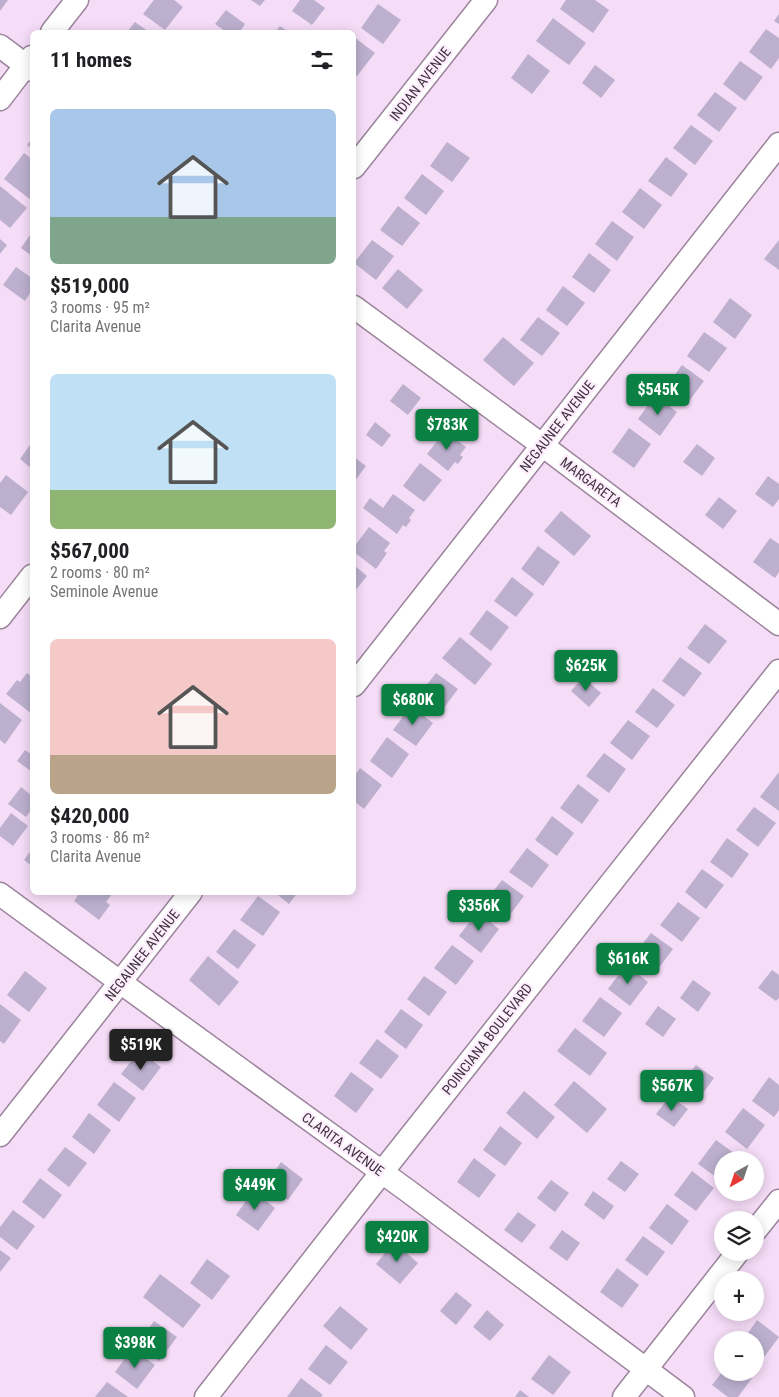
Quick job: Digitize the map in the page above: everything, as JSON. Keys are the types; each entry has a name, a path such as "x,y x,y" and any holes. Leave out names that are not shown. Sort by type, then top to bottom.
{"street":[{"path":"54,30 78,0"},
{"name":"INDIAN AVENUE","path":"356,164 486,0"},
{"path":"0,46 30,64 0,99"},
{"name":"NEGAUNEE AVENUE","path":"356,682 779,144"},
{"name":"MARGARETA","path":"356,308 542,445 779,624"},
{"path":"0,617 30,579"},
{"name":"POINCIANA BOULEVARD","path":"206,1397 382,1172 776,680"},
{"name":"CLARITA AVENUE","path":"0,894 382,1172 683,1397"},
{"name":"NEGAUNEE AVENUE","path":"0,1135 189,895"},
{"path":"764,1220 779,1201"},
{"path":"624,1397 731,1261"}],"building":[{"path":"0,0 8,0 0,11"},
{"path":"154,0 174,0 183,7 165,30 143,14"},
{"path":"251,0 265,0 260,6"},
{"path":"300,0 314,0 325,8 312,25 292,11"},
{"path":"566,0 595,0 609,10 593,33 560,9"},
{"path":"378,4 401,20 383,44 361,28"},
{"path":"226,10 245,24 241,30 223,30 215,24"},
{"path":"779,14 779,24 774,21"},
{"path":"553,18 586,43 569,65 536,41"},
{"path":"135,22 146,30 129,30"},
{"path":"280,26 286,30 277,30"},
{"path":"766,29 779,38 779,58 771,69 749,52"},
{"path":"356,39 375,53 356,75"},
{"path":"528,54 550,71 532,94 511,78"},
{"path":"740,61 763,77 745,101 723,84"},
{"path":"595,65 615,80 601,98 582,83"},
{"path":"715,92 737,108 719,132 697,115"},
{"path":"691,125 713,141 695,165 673,148"},
{"path":"447,142 470,158 452,182 430,166"},
{"path":"24,153 30,158 30,199 4,179"},
{"path":"666,157 688,174 671,197 648,181"},
{"path":"422,174 444,191 426,215 404,198"},
{"path":"0,186 27,208 10,228 0,220"},
{"path":"640,188 662,205 644,229 622,212"},
{"path":"398,206 420,223 402,246 380,230"},
{"path":"612,221 634,237 617,261 595,244"},
{"path":"30,235 30,255 21,248"},
{"path":"0,239 7,245 0,254"},
{"path":"372,240 394,256 376,280 356,265 356,260"},
{"path":"779,240 779,270 764,259"},
{"path":"589,253 611,270 594,293 572,277"},
{"path":"16,267 30,277 30,293 25,301 3,285"},
{"path":"398,269 423,290 407,309 382,288"},
{"path":"563,286 585,303 567,326 546,310"},
{"path":"730,298 752,315 735,339 713,322"},
{"path":"538,317 560,333 542,356 520,340"},
{"path":"704,332 727,348 709,372 687,356"},
{"path":"503,337 534,363 514,386 483,360"},
{"path":"682,365 704,381 686,405 664,389"},
{"path":"403,384 421,398 408,415 390,401"},
{"path":"655,396 677,412 660,436 638,419"},
{"path":"375,422 391,435 382,447 366,435"},
{"path":"629,428 651,444 634,468 612,452"},
{"path":"445,431 466,447 460,455 463,457 458,464 455,462 448,471 427,454"},
{"path":"697,444 715,458 702,476 683,462"},
{"path":"30,445 30,467 20,459"},
{"path":"356,458 366,466 356,479"},
{"path":"420,463 442,480 424,502 403,486"},
{"path":"6,475 28,492 11,515 0,507 0,483"},
{"path":"768,476 779,484 779,499 773,507 755,494"},
{"path":"393,494 415,510 409,518 411,520 406,527 403,525 397,534 363,508 370,498 383,508"},
{"path":"719,497 737,511 723,529 705,515"},
{"path":"561,511 591,536 574,556 544,531"},
{"path":"369,527 390,543 384,551 387,553 376,569 356,554 356,544"},
{"path":"770,538 779,544 779,572 775,578 753,562"},
{"path":"538,546 560,562 543,586 521,569"},
{"path":"356,567 367,576 356,590"},
{"path":"512,577 534,594 516,617 494,601"},
{"path":"487,610 509,627 491,651 469,634"},
{"path":"705,624 727,641 709,664 687,648"},
{"path":"460,637 492,664 475,685 442,658"},
{"path":"680,657 702,673 684,697 662,681"},
{"path":"27,673 30,675 30,712 6,694 17,680 20,682"},
{"path":"436,673 458,689 440,713 418,696"},
{"path":"583,677 601,693 589,707 571,691"},
{"path":"653,688 675,705 657,728 635,712"},
{"path":"0,703 22,720 5,744 0,740"},
{"path":"411,706 433,723 416,746 393,730"},
{"path":"628,720 650,736 632,760 610,743"},
{"path":"387,737 409,754 392,778 370,761"},
{"path":"25,750 30,754 30,771 17,761"},
{"path":"604,753 626,769 609,793 586,776"},
{"path":"360,768 382,785 364,809 356,803 356,774"},
{"path":"779,772 779,811 760,797"},
{"path":"578,784 599,800 582,824 560,808"},
{"path":"21,787 30,794 30,812 26,817 8,804"},
{"path":"754,807 776,823 758,847 736,830"},
{"path":"11,813 28,826 13,846 0,836 0,828"},
{"path":"552,816 574,833 557,856 535,840"},
{"path":"727,838 749,854 732,878 710,862"},
{"path":"527,848 549,865 532,888 509,872"},
{"path":"30,852 30,864 24,860"},
{"path":"702,869 724,885 706,909 685,892"},
{"path":"502,880 524,896 506,920 484,903"},
{"path":"78,895 111,895 106,902 110,905 99,920 74,901"},
{"path":"278,895 296,895 289,904"},
{"path":"258,896 280,912 263,936 240,920"},
{"path":"678,902 700,918 682,942 660,925"},
{"path":"477,912 499,929 481,953 459,936"},
{"path":"234,929 256,945 238,969 216,952"},
{"path":"651,933 673,949 655,973 633,956"},
{"path":"452,945 474,961 456,985 434,968"},
{"path":"208,956 239,982 219,1006 189,980"},
{"path":"626,965 648,982 630,1006 608,989"},
{"path":"772,970 779,975 779,998 776,1001 758,988"},
{"path":"25,971 47,988 29,1012 7,995"},
{"path":"424,976 447,992 429,1016 407,999"},
{"path":"693,980 711,993 698,1012 680,998"},
{"path":"600,997 622,1013 604,1037 582,1021"},
{"path":"0,1004 21,1020 4,1044 0,1041"},
{"path":"658,1006 676,1019 663,1037 645,1024"},
{"path":"401,1009 423,1025 406,1049 384,1032"},
{"path":"575,1028 607,1053 590,1076 557,1051"},
{"path":"377,1039 399,1056 381,1079 359,1063"},
{"path":"139,1051 161,1067 143,1091 121,1074"},
{"path":"696,1065 714,1078 700,1097 682,1083"},
{"path":"351,1072 374,1089 356,1113 334,1096"},
{"path":"769,1077 779,1085 779,1110 774,1117 752,1101"},
{"path":"574,1081 607,1109 587,1133 554,1105"},
{"path":"114,1082 136,1098 119,1122 97,1105"},
{"path":"524,1091 555,1117 537,1139 506,1113"},
{"path":"670,1096 688,1109 674,1127 656,1114"},
{"path":"743,1108 765,1125 747,1149 725,1132"},
{"path":"89,1113 111,1130 94,1154 72,1137"},
{"path":"500,1126 522,1143 505,1166 483,1150"},
{"path":"716,1140 731,1151 714,1151 714,1176 698,1164"},
{"path":"65,1147 87,1163 69,1187 47,1170"},
{"path":"474,1158 496,1175 479,1198 457,1182"},
{"path":"621,1161 639,1174 625,1192 607,1179"},
{"path":"281,1162 303,1179 288,1200 266,1184"},
{"path":"692,1171 714,1188 696,1211 674,1195"},
{"path":"40,1178 62,1195 44,1219 22,1202"},
{"path":"551,1180 569,1193 555,1212 537,1198"},
{"path":"253,1191 275,1208 258,1231 236,1215"},
{"path":"593,1191 614,1206 604,1220 584,1205"},
{"path":"667,1204 689,1221 672,1245 649,1228"},
{"path":"13,1210 35,1226 17,1250 0,1237 0,1227"},
{"path":"518,1212 536,1225 522,1243 504,1230"},
{"path":"562,1230 580,1243 567,1261 549,1248"},
{"path":"643,1236 665,1252 647,1276 625,1260"},
{"path":"394,1242 418,1263 400,1284 376,1264"},
{"path":"0,1250 11,1258 0,1272"},
{"path":"207,1259 230,1276 212,1300 190,1283"},
{"path":"617,1268 639,1285 622,1308 600,1292"},
{"path":"160,1274 201,1305 183,1328 143,1297"},
{"path":"456,1292 472,1305 456,1325 440,1311"},
{"path":"340,1306 368,1329 351,1350 323,1326"},
{"path":"487,1310 504,1325 490,1341 473,1327"},
{"path":"154,1321 177,1337 159,1361 137,1345"},
{"path":"758,1321 779,1337 764,1357 764,1331 749,1331"},
{"path":"326,1345 348,1362 330,1385 308,1369"},
{"path":"132,1349 155,1365 137,1389 115,1372"},
{"path":"549,1355 571,1372 553,1395 531,1379"},
{"path":"301,1378 323,1395 321,1397 287,1397"},
{"path":"715,1381 750,1381 738,1397 728,1397 712,1385"},
{"path":"107,1382 128,1397 95,1397"},
{"path":"520,1390 529,1397 515,1397"}]}
